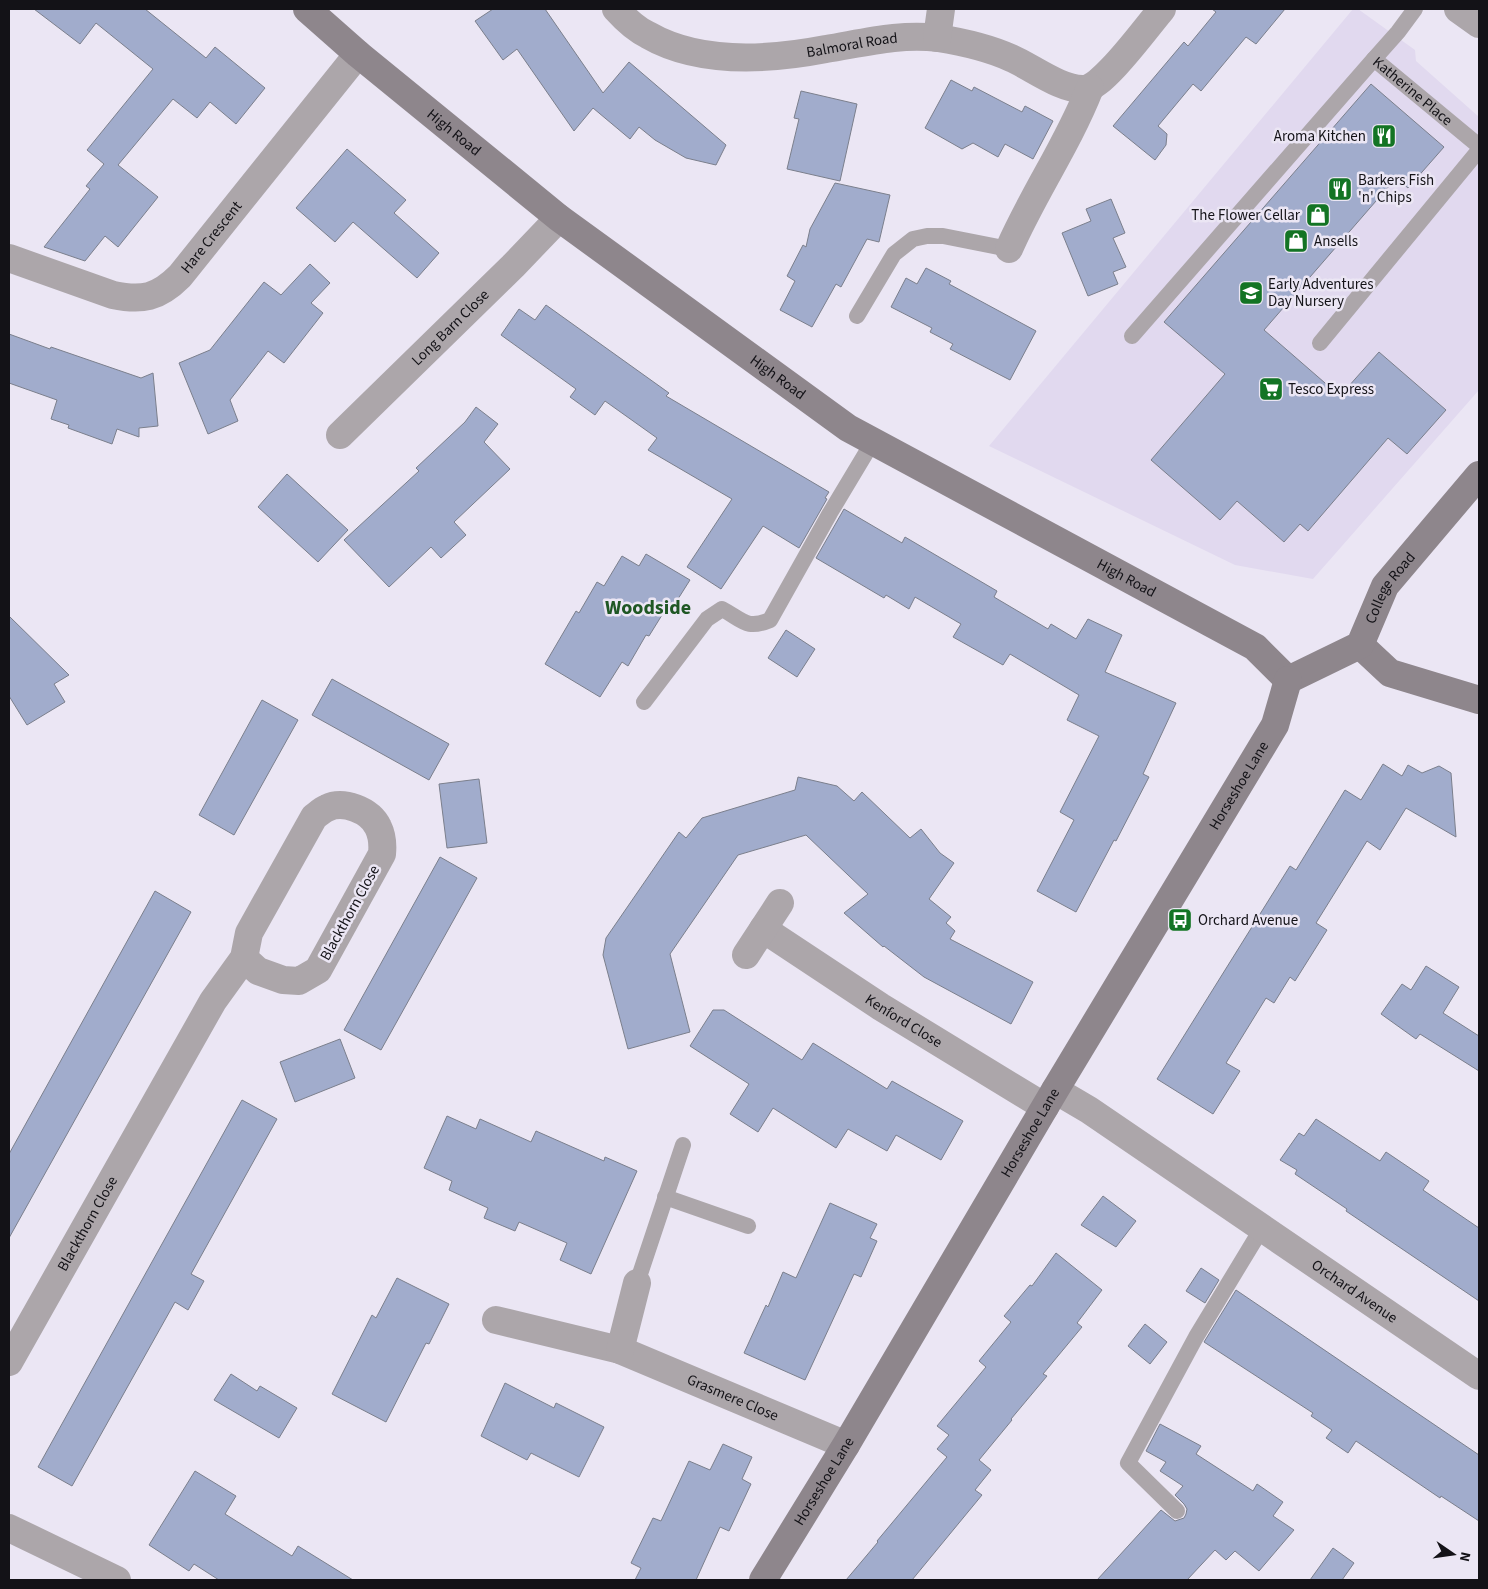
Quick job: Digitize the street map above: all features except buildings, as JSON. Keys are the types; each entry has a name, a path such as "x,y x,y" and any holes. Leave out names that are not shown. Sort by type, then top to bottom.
{"street":[{"name":"High Road","path":"307,9 358,54 558,218 848,428 872,443 1255,647 1288,680"},
{"name":"Balmoral Road","path":"616,9 628,21 648,35 665,43 695,52 729,57 776,57 873,40 904,37 937,38 979,46 1011,58 1059,82 1084,90 1090,88"},
{"path":"937,38 941,9"},
{"path":"1009,250 1022,219 1082,109 1090,88 1106,76 1162,9"},
{"path":"1458,9 1479,24"},
{"name":"Hare Crescent","path":"9,258 130,298 151,296 162,292 180,276 358,54"},
{"name":"Long Barn Close","path":"340,435 513,266 558,218"},
{"name":"College Road","path":"1360,645 1385,586 1479,475"},
{"path":"1288,680 1360,645 1390,673 1479,700"},
{"name":"Horseshoe Lane","path":"763,1580 846,1445 1050,1099 1275,725 1288,680"},
{"name":"Blackthorn Close","path":"9,1362 213,1001 244,958 249,933 314,816 328,807 341,805 355,808 371,817 378,826 383,841 382,854 318,970 299,981 283,980 258,971 244,958"},
{"path":"746,955 780,903"},
{"name":"Kenford Close","path":"763,929 881,1007 1050,1099"},
{"name":"Orchard Avenue","path":"1050,1099 1089,1110 1479,1376"},
{"path":"620,1350 637,1283"},
{"name":"Grasmere Close","path":"496,1320 620,1350 846,1445"},
{"path":"9,1528 117,1580"}],"lane":[{"name":"Katherine Place","path":"1415,9 1374,60 1479,146"},
{"path":"1132,336 1374,60"},
{"path":"1320,343 1479,150"},
{"path":"857,316 894,254 913,239 927,236 943,236 1009,250"},
{"path":"644,702 707,619 722,609 747,625 758,625 770,620 872,443"},
{"path":"637,1283 683,1145"},
{"path":"666,1197 748,1226"},
{"path":"1177,1511 1128,1463 1196,1337 1262,1228"}],"shaded area":[{"path":"1353,9 1358,9 1415,50 1416,61 1479,117 1479,390 1313,579 1235,565 989,446"}],"place":[{"name":"Aroma Kitchen","path":"1384,136"},
{"name":"Barkers Fish 'n' Chips","path":"1340,189"},
{"name":"The Flower Cellar","path":"1318,215"},
{"name":"Ansells","path":"1296,241"},
{"name":"Early Adventures Day Nursery","path":"1251,293"},
{"name":"Tesco Express","path":"1271,389"},
{"name":"Orchard Avenue","path":"1180,920"}],"district":[{"name":"Woodside","path":"648,608"}]}
